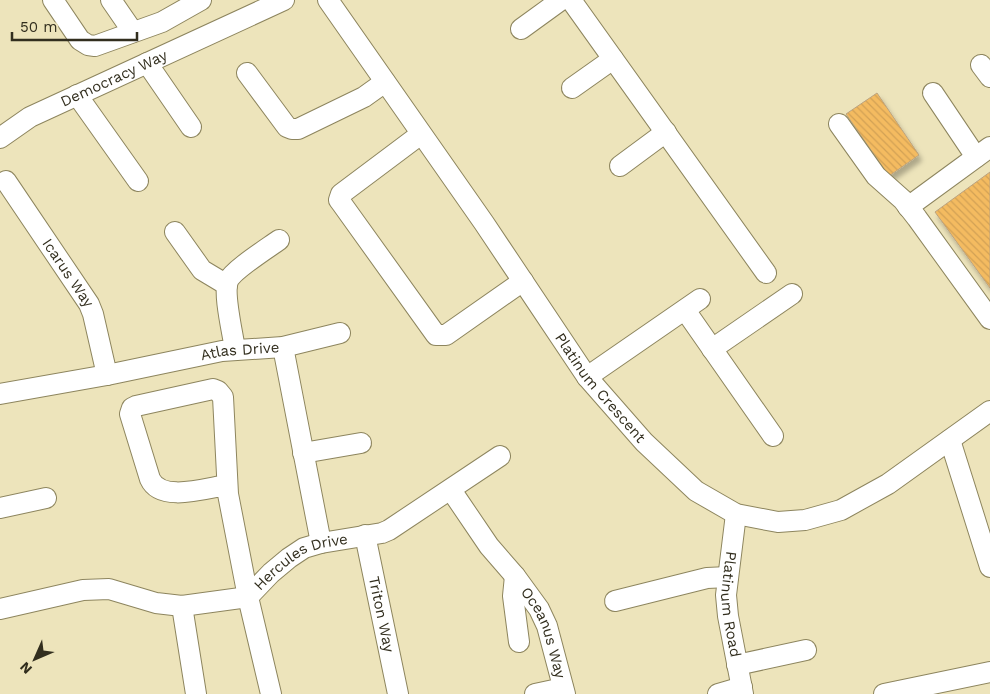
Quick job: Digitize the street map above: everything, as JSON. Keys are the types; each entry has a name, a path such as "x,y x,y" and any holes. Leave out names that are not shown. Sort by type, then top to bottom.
{"street":[{"path":"53,0 80,40 88,45 95,46 162,22 201,0"},
{"path":"111,0 133,32"},
{"name":"Democracy Way","path":"0,138 30,117 284,0"},
{"name":"Platinum Crescent","path":"328,0 587,376 644,442 696,491 736,514 778,522 805,520 841,510 888,484 990,411"},
{"path":"521,29 561,0"},
{"path":"571,0 766,273"},
{"path":"572,88 613,59"},
{"path":"147,63 191,127"},
{"path":"247,73 287,127 292,129 298,129 364,97 385,82"},
{"path":"908,207 983,152 933,93"},
{"path":"77,95 138,181"},
{"path":"839,124 876,176 908,207 990,319"},
{"path":"620,166 666,132"},
{"path":"421,134 340,194 339,200 436,336 446,335 523,281"},
{"name":"Icarus Way","path":"6,181 89,304 107,375"},
{"path":"175,232 202,270 227,285"},
{"path":"235,350 227,285 235,273 279,240"},
{"path":"712,349 792,294"},
{"path":"587,376 693,304 712,349 773,436"},
{"path":"283,347 340,333"},
{"name":"Atlas Drive","path":"0,394 107,375 222,350 283,347 321,543"},
{"path":"227,485 170,494 160,491 155,487 150,479 130,414 132,408 213,389 223,397 227,485 248,597 271,694"},
{"path":"950,440 990,566"},
{"path":"303,453 361,443"},
{"name":"Hercules Drive","path":"0,609 83,590 109,588 156,602 182,606 248,597 288,558 304,548 321,543 382,533 394,528 500,456"},
{"name":"Oceanus Way","path":"451,490 489,546 515,576 539,609 547,626 564,691"},
{"path":"0,508 46,498"},
{"name":"Platinum Road","path":"736,514 726,595 728,616 743,690"},
{"name":"Triton Way","path":"366,535 398,694"},
{"name":"Oceanus Way","path":"515,576 512,596 519,642"},
{"path":"615,601 707,578 728,577"},
{"path":"182,606 196,694"},
{"path":"737,665 806,650"},
{"path":"884,694 990,673"},
{"path":"718,694 743,690"},
{"path":"534,694 564,691"}],"building":[{"path":"877,93 919,155 889,176 846,114"},
{"path":"990,172 990,288 935,212"}]}
